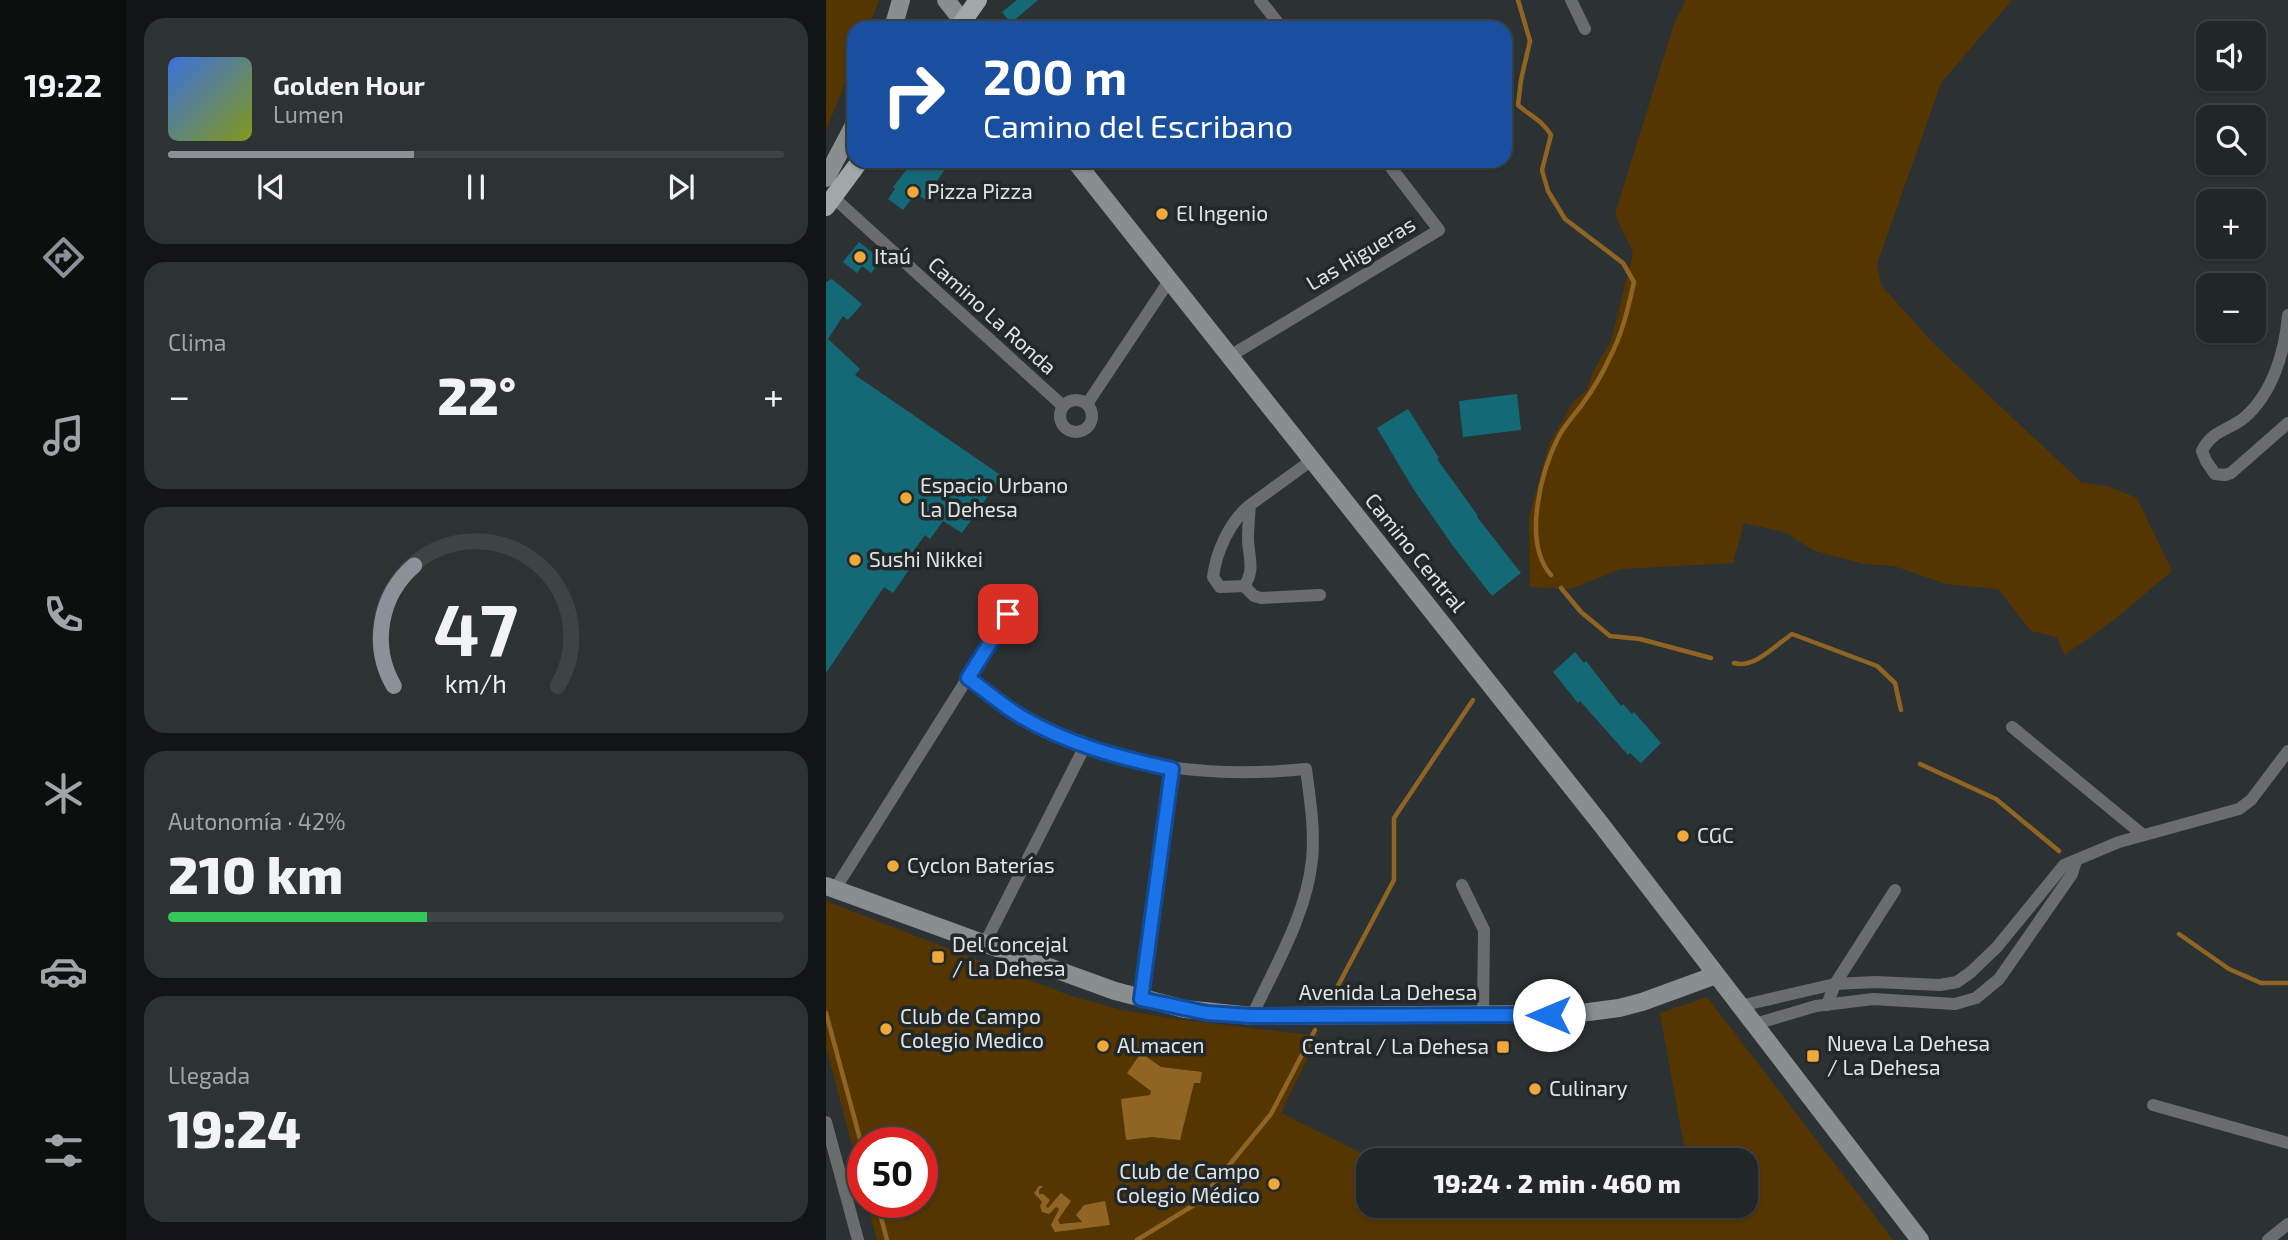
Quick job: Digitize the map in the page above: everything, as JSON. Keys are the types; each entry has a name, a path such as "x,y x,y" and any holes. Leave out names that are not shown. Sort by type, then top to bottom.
{"main road":[{"path":"895,21 901,0"},
{"path":"946,0 960,21"},
{"path":"966,21 978,0"},
{"path":"826,178 847,138"},
{"path":"828,197 854,168"},
{"name":"Camino Central","path":"1080,168 1600,823 1716,975"},
{"name":"Avenida La Dehesa","path":"830,888 1141,999 1207,1013 1252,1016 1573,1014 1642,1002 1716,975"},
{"path":"1716,975 1920,1240"}],"street":[{"path":"1260,0 1276,21"},
{"path":"1571,0 1585,29"},
{"name":"Las Higueras","path":"1230,356 1438,230 1391,168"},
{"name":"Camino La Ronda","path":"828,197 1063,406 1060,419 1068,430 1074,432 1087,428 1092,416 1087,404 1169,281"},
{"path":"2288,315 2280,359 2258,402 2242,419 2215,434 2206,442 2202,451 2216,474 2225,475 2231,473 2288,423"},
{"path":"1063,406 1070,401 1079,400 1087,404"},
{"path":"1244,586 1220,587 1213,577 1214,565 1222,544 1241,512 1312,460"},
{"path":"1244,586 1252,566 1248,540 1250,505"},
{"path":"1244,586 1261,598 1320,595"},
{"path":"830,888 1021,593"},
{"path":"968,678 1018,715 1085,746 1140,762 1172,769 1247,774 1306,769 1313,841 1309,880 1297,922 1252,1016"},
{"path":"2012,727 2143,835"},
{"path":"984,945 1085,746"},
{"path":"1740,1006 1835,984 1875,982 1940,985 1958,982 1997,947 2064,865 2102,848 2245,806 2288,751"},
{"path":"1141,999 1172,769"},
{"path":"1755,1024 1827,1005 1872,999 1955,1004 1976,998 1999,979 2072,874 2076,861"},
{"path":"1462,885 1483,930 1483,1015"},
{"path":"1827,1005 1835,984 1895,890"},
{"path":"2153,1105 2288,1143"},
{"path":"826,1122 858,1240"},
{"path":"2268,1240 2288,1224"}],"shaded area":[{"path":"826,0 879,0 871,21 847,21 847,79 826,130"},
{"path":"1686,0 2012,0 1941,83 1877,264 1881,285 1934,344 2081,482 2110,487 2137,498 2172,571 2115,619 2065,655 2057,637 2031,631 1998,589 1946,584 1894,566 1864,564 1815,551 1784,532 1744,523 1733,563 1621,569 1571,589 1530,587 1529,517 1549,444 1574,401 1587,390 1594,370 1611,341 1633,253 1615,214 1674,24"},
{"name":"Club de Campo Colegio Médico","path":"826,901 1071,996 1122,1010 1318,1036 1281,1113 1356,1150 1356,1218 1758,1218 1758,1148 1684,1148 1660,1013 1707,997 1893,1240 877,1240 871,1218 938,1218 938,1127 847,1127 826,1047"},
{"name":"Club de Campo Colegio Médico","path":"1141,1053 1161,1067 1202,1072 1200,1083 1194,1083 1180,1140 1152,1137 1126,1140 1121,1099 1150,1095 1151,1091 1127,1073"},
{"name":"Club de Campo Colegio Médico","path":"1039,1186 1043,1186 1039,1194 1050,1200 1046,1206 1048,1208 1061,1193 1071,1201 1058,1220 1060,1224 1082,1222 1076,1215 1084,1205 1105,1201 1110,1225 1055,1232 1051,1225 1059,1209 1056,1207 1049,1214 1042,1212 1042,1202 1034,1193"}],"building":[{"path":"1017,0 1038,0 1013,21 1009,21 1002,12"},
{"path":"908,168 946,168 931,189 934,191 927,201 916,193 903,210 888,199 895,189 893,187"},
{"name":"Itaú","path":"859,242 882,260 871,273 862,266 857,273 843,262"},
{"name":"Espacio Urbano La Dehesa","path":"832,279 862,304 848,320 843,316 828,339 860,369 855,375 1002,476 962,533 943,521 930,539 925,535 912,553 918,557 893,593 884,587 826,673 826,282"},
{"path":"1517,394 1521,430 1463,437 1459,401"},
{"path":"1408,409 1439,458 1437,459 1477,517 1521,573 1492,596 1414,490 1377,428"},
{"path":"1575,652 1584,663 1586,661 1621,706 1623,704 1632,714 1634,712 1661,743 1641,763 1630,753 1628,755 1580,701 1578,703 1553,672"}],"waterway":[{"path":"1518,0 1530,41 1518,105 1540,122 1551,135 1542,170 1548,191 1565,219 1623,263 1634,282 1614,350 1593,389 1559,436 1546,468 1537,506 1536,526 1542,561 1551,575"},
{"path":"1561,588 1581,612 1610,636 1640,639 1711,658"},
{"path":"1734,663 1749,663 1792,634 1877,666 1895,683 1901,710"},
{"path":"1332,997 1394,880 1394,818 1473,700"},
{"path":"1920,764 1996,799 2059,851"},
{"path":"2179,934 2229,969 2261,983 2288,983"},
{"path":"826,1013 857,1127"},
{"path":"1137,1240 1199,1202 1271,1114 1315,1030"},
{"path":"881,1218 887,1240"}],"place":[{"name":"Pizza Pizza","path":"913,192"},
{"name":"El Ingenio","path":"1162,214"},
{"name":"Itaú","path":"860,257"},
{"name":"Espacio Urbano La Dehesa","path":"906,498"},
{"name":"Sushi Nikkei","path":"855,560"},
{"name":"CGC","path":"1683,836"},
{"name":"Cyclon Baterías","path":"893,866"},
{"name":"Del Concejal / La Dehesa","path":"938,957"},
{"name":"Club de Campo Colegio Medico","path":"886,1029"},
{"name":"ALmacen","path":"1103,1046"},
{"name":"Central / La Dehesa","path":"1503,1047"},
{"name":"Nueva La Dehesa / La Dehesa","path":"1813,1056"},
{"name":"Culinary","path":"1535,1089"},
{"name":"Club de Campo Colegio Médico","path":"1274,1184"}],"route":[{"path":"1008,614 968,678 1018,715 1062,737 1112,755 1172,769 1141,999 1207,1013 1252,1016 1549,1015"}]}
